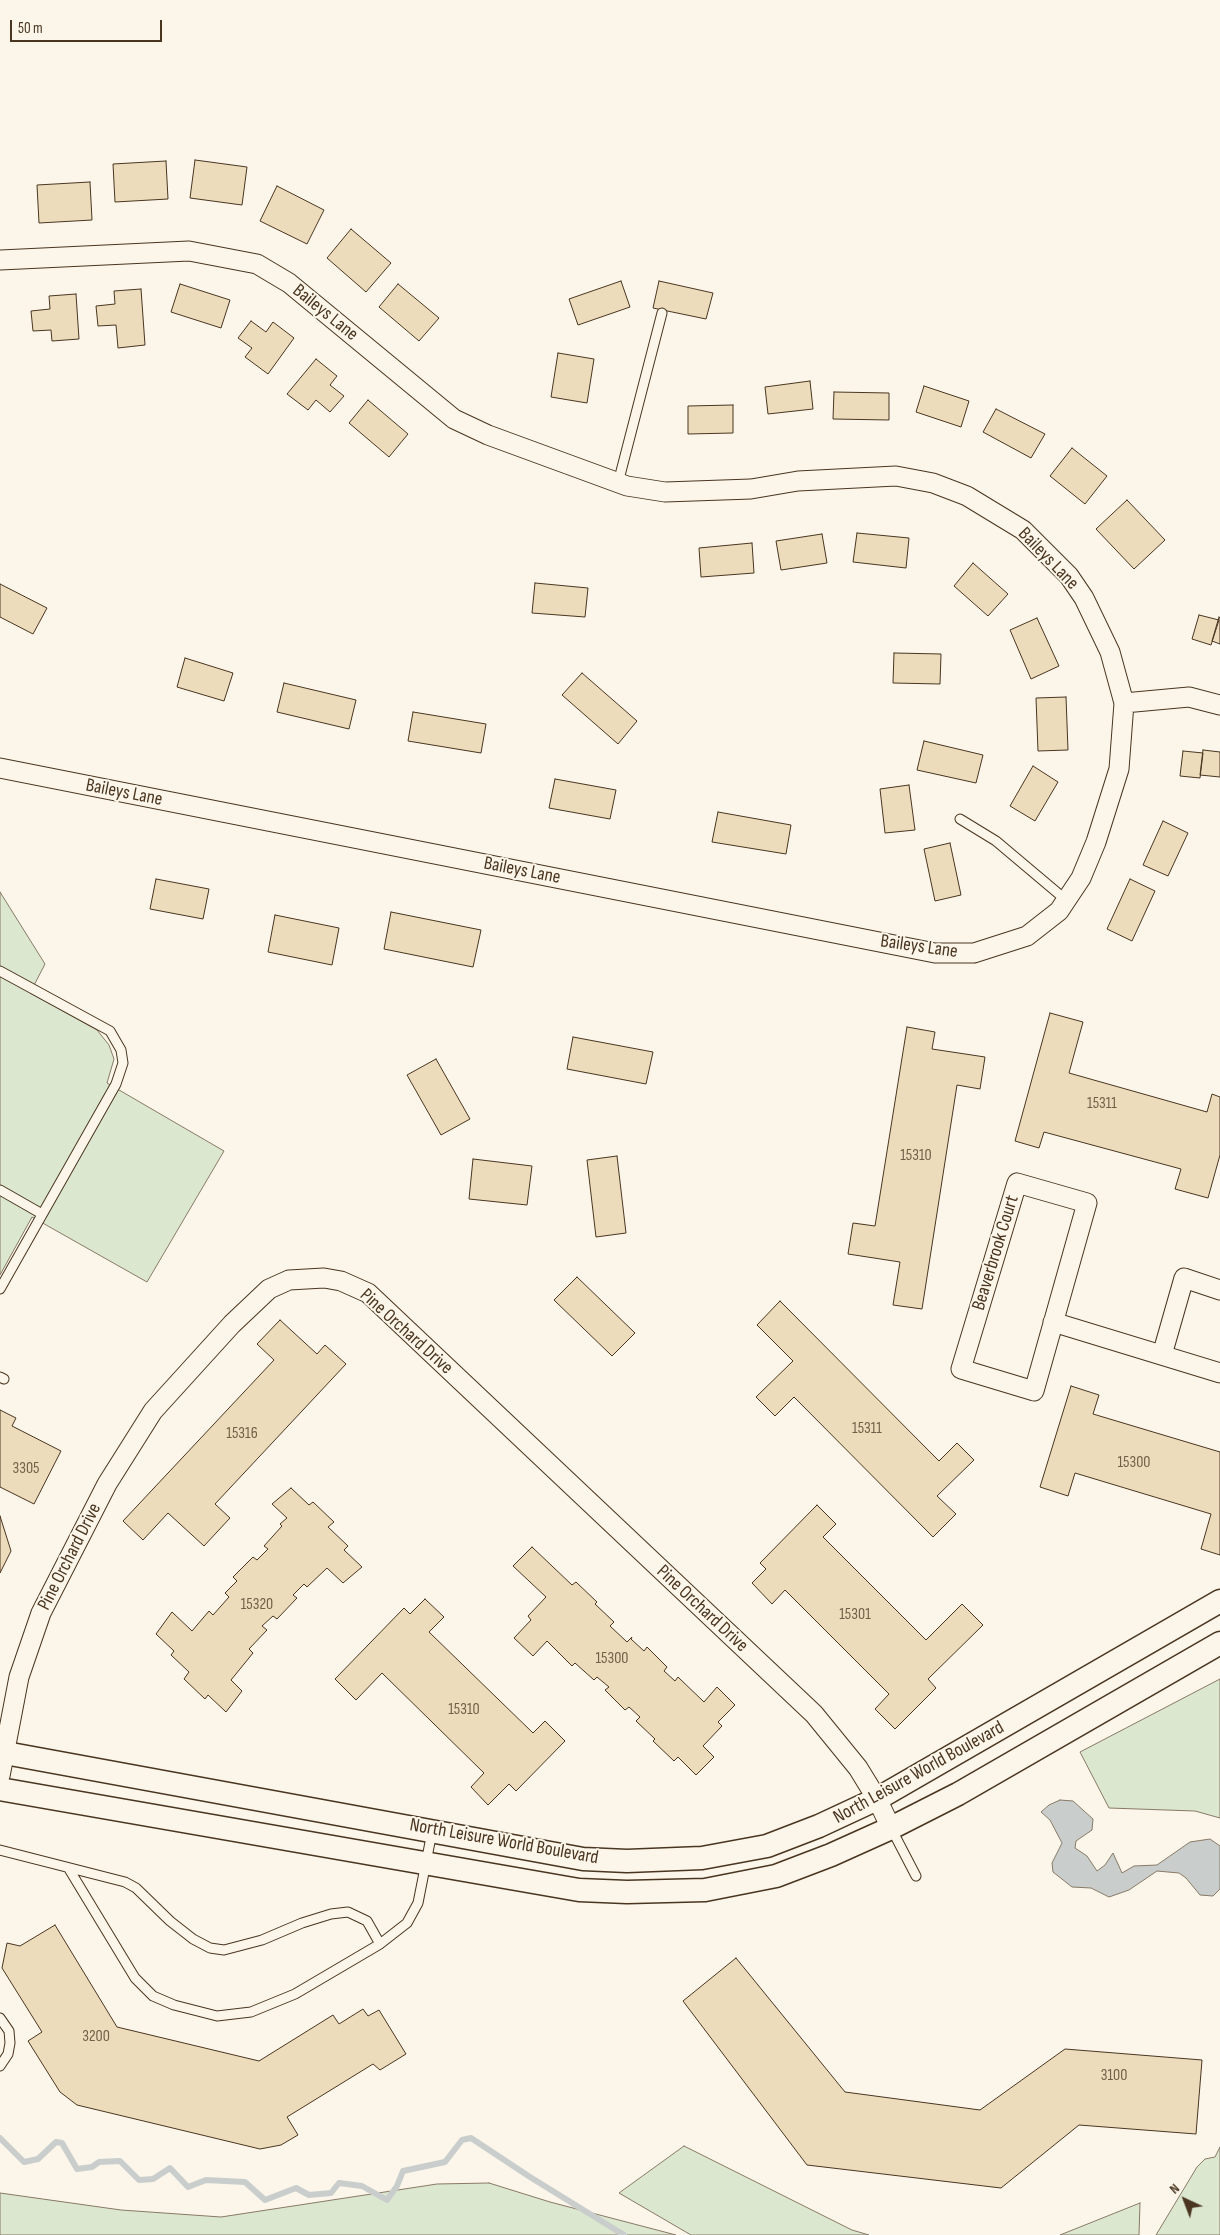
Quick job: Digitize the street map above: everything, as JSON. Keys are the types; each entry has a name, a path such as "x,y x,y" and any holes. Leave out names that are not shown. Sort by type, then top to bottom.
{"street":[{"name":"Baileys Lane","path":"0,260 189,250 257,264 289,283 454,419 488,435 618,483 665,492 751,489 798,481 896,476 933,483 967,496 1023,530 1069,576 1084,598 1110,652 1124,703 1119,769 1096,842 1080,878 1059,911 1027,936 974,954 935,953 0,768"},
{"path":"1124,703 1189,697 1220,705"},
{"name":"Beaverbrook Court","path":"1017,1183 1087,1203 1053,1322 1034,1391 961,1369 1017,1183"},
{"name":"Pine Orchard Drive","path":"0,1776 2,1752 18,1678 41,1613 108,1484 153,1411 232,1324 269,1289 289,1280 324,1278 341,1280 368,1293 814,1714 858,1768 877,1799 891,1828"},
{"path":"1162,1355 1184,1278 1220,1290"},
{"path":"1053,1322 1220,1373"},
{"name":"North Leisure World Boulevard","path":"2,1752 583,1859 627,1861 702,1858 767,1846 820,1826 877,1799 1220,1601"},
{"name":"North Leisure World Boulevard","path":"0,1789 579,1890 627,1892 705,1890 776,1876 832,1856 891,1828 958,1794 1220,1643"}],"lane":[{"path":"618,483 662,313"},
{"path":"960,819 996,841 1066,900"},
{"path":"0,971 105,1027 110,1031 121,1050 123,1064 116,1084 0,1289"},
{"path":"0,1190 42,1214"},
{"path":"891,1828 916,1876"},
{"path":"69,1869 135,1978 153,1996 174,2005 217,2016 251,2012 295,1994 380,1944 407,1924 418,1902 433,1831"},
{"path":"0,1850 69,1869 111,1878 136,1888 170,1921 193,1939 210,1948 224,1950 262,1940 302,1923 331,1914 348,1912 367,1921 380,1944"},
{"path":"0,2018 8,2031 10,2043 8,2054 0,2066"}],"green space":[{"path":"0,892 45,964 30,993 97,1030 109,1045 114,1059 107,1083 224,1151 147,1282 32,1217 0,1275"},
{"path":"1220,1679 1220,1818 1195,1811 1109,1808 1080,1752"},
{"path":"684,2146 852,2230 869,2235 691,2235 619,2193"},
{"path":"1220,2147 1220,2235 1156,2235 1197,2167 1205,2159 1215,2157"},
{"path":"489,2183 550,2202 676,2235 0,2235 0,2193 121,2210 221,2217 437,2184"},
{"path":"1140,2203 1139,2235 1060,2235"}],"shaded area":[{"path":"1060,1800 1073,1801 1093,1819 1092,1830 1076,1841 1075,1848 1087,1856 1097,1871 1105,1865 1113,1853 1122,1873 1134,1866 1157,1865 1190,1842 1210,1839 1220,1846 1220,1889 1213,1896 1200,1895 1186,1878 1179,1873 1157,1871 1129,1890 1109,1897 1091,1888 1072,1887 1053,1872 1052,1863 1062,1843 1050,1820 1041,1812 1049,1805"}],"building":[{"path":"195,160 247,167 242,205 190,198"},
{"path":"166,161 168,199 115,202 113,164"},
{"path":"90,182 92,220 39,223 37,185"},
{"path":"277,186 324,210 307,244 260,221"},
{"path":"351,229 391,263 366,292 327,258"},
{"path":"621,281 630,307 578,325 569,299"},
{"path":"659,281 713,293 706,319 653,308"},
{"path":"180,284 230,300 221,328 171,312"},
{"path":"398,284 439,318 419,341 379,307"},
{"path":"141,289 145,345 118,348 116,325 98,326 96,306 115,304 114,291"},
{"path":"76,294 79,339 52,341 51,330 33,331 31,311 50,309 49,296"},
{"path":"251,321 266,332 273,322 294,338 268,374 245,357 252,348 238,338"},
{"path":"558,353 594,359 587,403 551,397"},
{"path":"316,359 337,376 330,385 344,396 330,412 316,400 308,410 287,394"},
{"path":"810,381 813,409 768,414 765,387"},
{"path":"924,386 969,401 961,427 916,412"},
{"path":"834,392 889,393 889,420 833,419"},
{"path":"368,400 408,434 389,457 349,423"},
{"path":"733,405 733,433 688,434 688,406"},
{"path":"996,409 1045,434 1031,458 983,432"},
{"path":"1072,448 1107,476 1085,504 1050,476"},
{"path":"1127,500 1165,540 1134,569 1096,529"},
{"path":"857,533 909,538 906,568 853,562"},
{"path":"822,534 827,563 781,570 776,541"},
{"path":"752,543 754,573 701,577 699,548"},
{"path":"973,563 1008,594 988,616 954,586"},
{"path":"535,583 588,588 585,617 532,613"},
{"path":"0,584 47,608 33,634 0,617"},
{"path":"1199,615 1219,620 1211,645 1192,639"},
{"path":"1037,618 1059,666 1031,679 1010,630"},
{"path":"1220,618 1220,644 1212,641"},
{"path":"894,653 941,654 940,684 893,683"},
{"path":"185,658 233,673 224,701 177,687"},
{"path":"582,673 637,721 618,744 562,695"},
{"path":"284,683 356,700 349,729 277,712"},
{"path":"1066,697 1068,750 1038,751 1036,698"},
{"path":"413,712 486,724 481,753 408,741"},
{"path":"924,741 983,755 976,783 917,770"},
{"path":"1203,750 1220,752 1220,777 1200,775"},
{"path":"1183,751 1203,753 1200,778 1180,776"},
{"path":"1033,766 1058,782 1035,821 1010,806"},
{"path":"555,779 616,790 610,819 549,808"},
{"path":"909,785 915,830 885,833 880,789"},
{"path":"718,812 791,825 786,854 712,842"},
{"path":"1163,821 1188,833 1168,876 1143,865"},
{"path":"950,843 961,895 935,901 924,849"},
{"path":"156,879 209,889 203,919 150,909"},
{"path":"1130,879 1155,891 1132,941 1107,929"},
{"path":"391,912 481,930 473,967 384,949"},
{"path":"275,915 339,928 332,965 268,952"},
{"path":"1050,1013 1083,1022 1069,1073 1207,1112 1212,1094 1220,1097 1220,1155 1208,1198 1175,1189 1181,1169 1044,1132 1039,1148 1015,1141"},
{"path":"907,1027 935,1032 932,1049 985,1057 980,1089 957,1085 922,1309 893,1305 900,1262 848,1254 853,1223 875,1226"},
{"path":"573,1037 653,1052 646,1084 567,1069"},
{"path":"436,1059 470,1119 441,1135 407,1075"},
{"path":"617,1156 626,1233 596,1237 587,1160"},
{"path":"473,1159 532,1166 527,1205 469,1199"},
{"path":"577,1277 635,1333 612,1356 554,1300"},
{"path":"780,1301 939,1461 957,1443 974,1460 937,1496 956,1514 933,1537 794,1397 775,1416 756,1397 793,1361 757,1325"},
{"path":"280,1320 317,1354 325,1345 346,1364 215,1504 230,1518 204,1546 168,1513 143,1540 123,1521 274,1360 257,1344"},
{"path":"1071,1386 1099,1395 1093,1414 1220,1452 1220,1555 1201,1549 1211,1514 1075,1473 1068,1496 1040,1487"},
{"path":"0,1410 16,1418 12,1426 61,1451 34,1504 0,1487"},
{"path":"291,1488 309,1505 313,1502 334,1522 328,1527 348,1546 344,1550 362,1567 343,1583 327,1568 307,1587 304,1584 293,1595 297,1598 277,1619 273,1616 262,1626 267,1630 249,1649 253,1653 231,1680 242,1691 226,1712 208,1695 205,1699 184,1679 189,1672 171,1655 174,1651 156,1634 172,1612 192,1631 209,1611 213,1615 229,1597 225,1593 237,1581 233,1577 253,1557 257,1560 268,1549 264,1546 282,1526 280,1524 287,1518 272,1504"},
{"path":"817,1505 836,1524 823,1537 926,1640 962,1604 983,1625 928,1679 936,1688 895,1729 875,1709 889,1694 785,1590 772,1604 752,1583 766,1569 760,1563"},
{"path":"0,1516 11,1551 0,1573"},
{"path":"532,1547 572,1585 576,1582 597,1602 595,1604 614,1622 610,1626 627,1642 632,1637 631,1639 644,1651 647,1647 667,1667 664,1671 675,1681 678,1677 704,1702 717,1687 735,1705 718,1722 722,1726 703,1746 714,1757 696,1775 678,1757 674,1761 653,1741 655,1739 636,1721 640,1717 629,1707 625,1710 605,1690 609,1687 597,1677 594,1680 575,1663 572,1666 547,1641 533,1656 514,1638 531,1620 528,1616 546,1597 513,1566"},
{"path":"425,1599 444,1617 429,1632 533,1733 545,1721 565,1741 516,1791 509,1784 488,1805 471,1787 484,1773 382,1673 356,1700 335,1679 404,1608 410,1614"},
{"path":"55,1925 117,2027 259,2061 333,2015 339,2024 363,2009 368,2016 379,2010 406,2054 380,2070 373,2064 287,2117 298,2135 281,2145 260,2149 77,2105 60,2092 28,2041 42,2032 2,1968 7,1943 20,1946"},
{"path":"736,1958 845,2092 980,2110 1065,2049 1202,2060 1196,2134 1079,2125 1001,2188 807,2165 683,2001"}],"waterway":[{"path":"0,2138 24,2162 38,2159 56,2142 62,2143 77,2169 92,2167 99,2162 120,2161 139,2180 153,2179 170,2168 188,2187 206,2180 245,2182 265,2200 296,2188 309,2195 331,2193 339,2183 362,2186 387,2200 397,2186 403,2171 445,2162 462,2140 471,2138 624,2235"}]}
